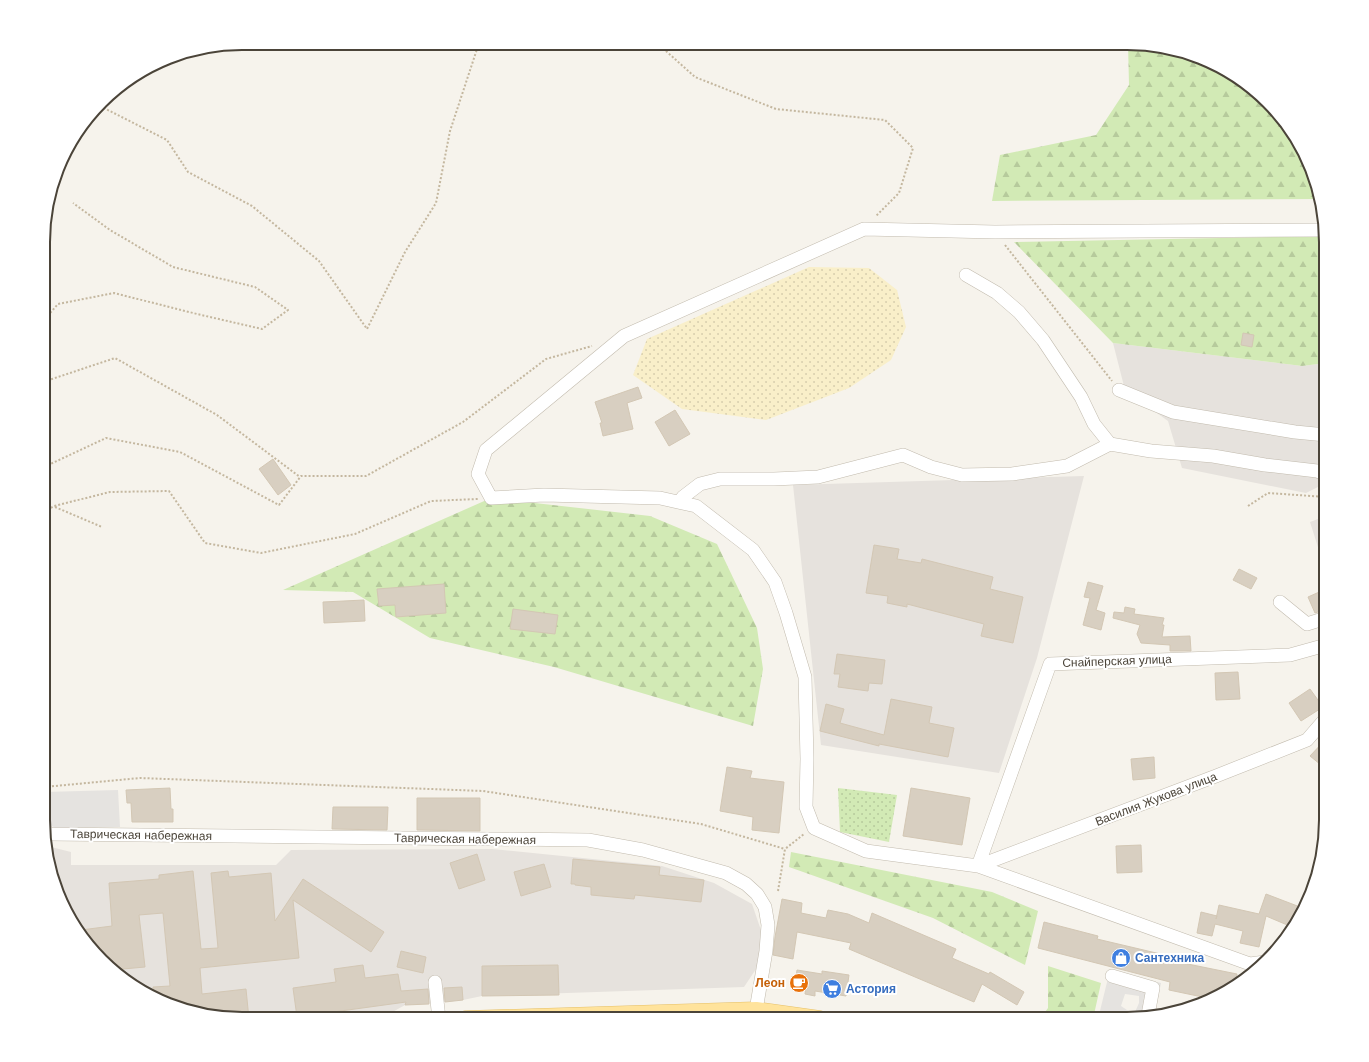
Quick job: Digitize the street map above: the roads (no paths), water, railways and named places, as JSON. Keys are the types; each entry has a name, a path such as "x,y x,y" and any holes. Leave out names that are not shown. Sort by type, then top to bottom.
{"main road":[{"path":"691,1012 756,1010 770,1012"}],"street":[{"path":"1250,967 978,866 866,851 814,828 806,807 807,759 805,678 786,613 775,582 753,550 696,506 660,498 544,495 491,498 478,474 486,450 624,336 864,230 995,232 1319,230"},
{"path":"966,276 997,293 1019,312 1042,340 1081,397 1094,424 1110,444"},
{"path":"1119,390 1174,412 1295,432 1319,434"},
{"path":"679,502 700,484 720,479 818,477 903,455 931,467 962,475 1012,474 1067,466 1110,444 1151,451 1212,456 1319,472"},
{"path":"1280,602 1307,624 1319,620"},
{"name":"Снайперская улица","path":"978,866 1050,664 1290,655 1319,647"},
{"name":"Василия Жукова улица","path":"978,866 1307,740 1319,726"},
{"name":"Таврическая набережная","path":"50,834 588,840 643,850 726,873 746,884 757,894 765,907 768,925 766,951 756,1010"},
{"path":"1112,976 1154,988 1149,1010"},
{"path":"435,982 439,1012"}],"place":[{"name":"Сантехника","path":"1121,958"},
{"name":"Леон","path":"799,983"},
{"name":"Астория","path":"832,989"}]}
